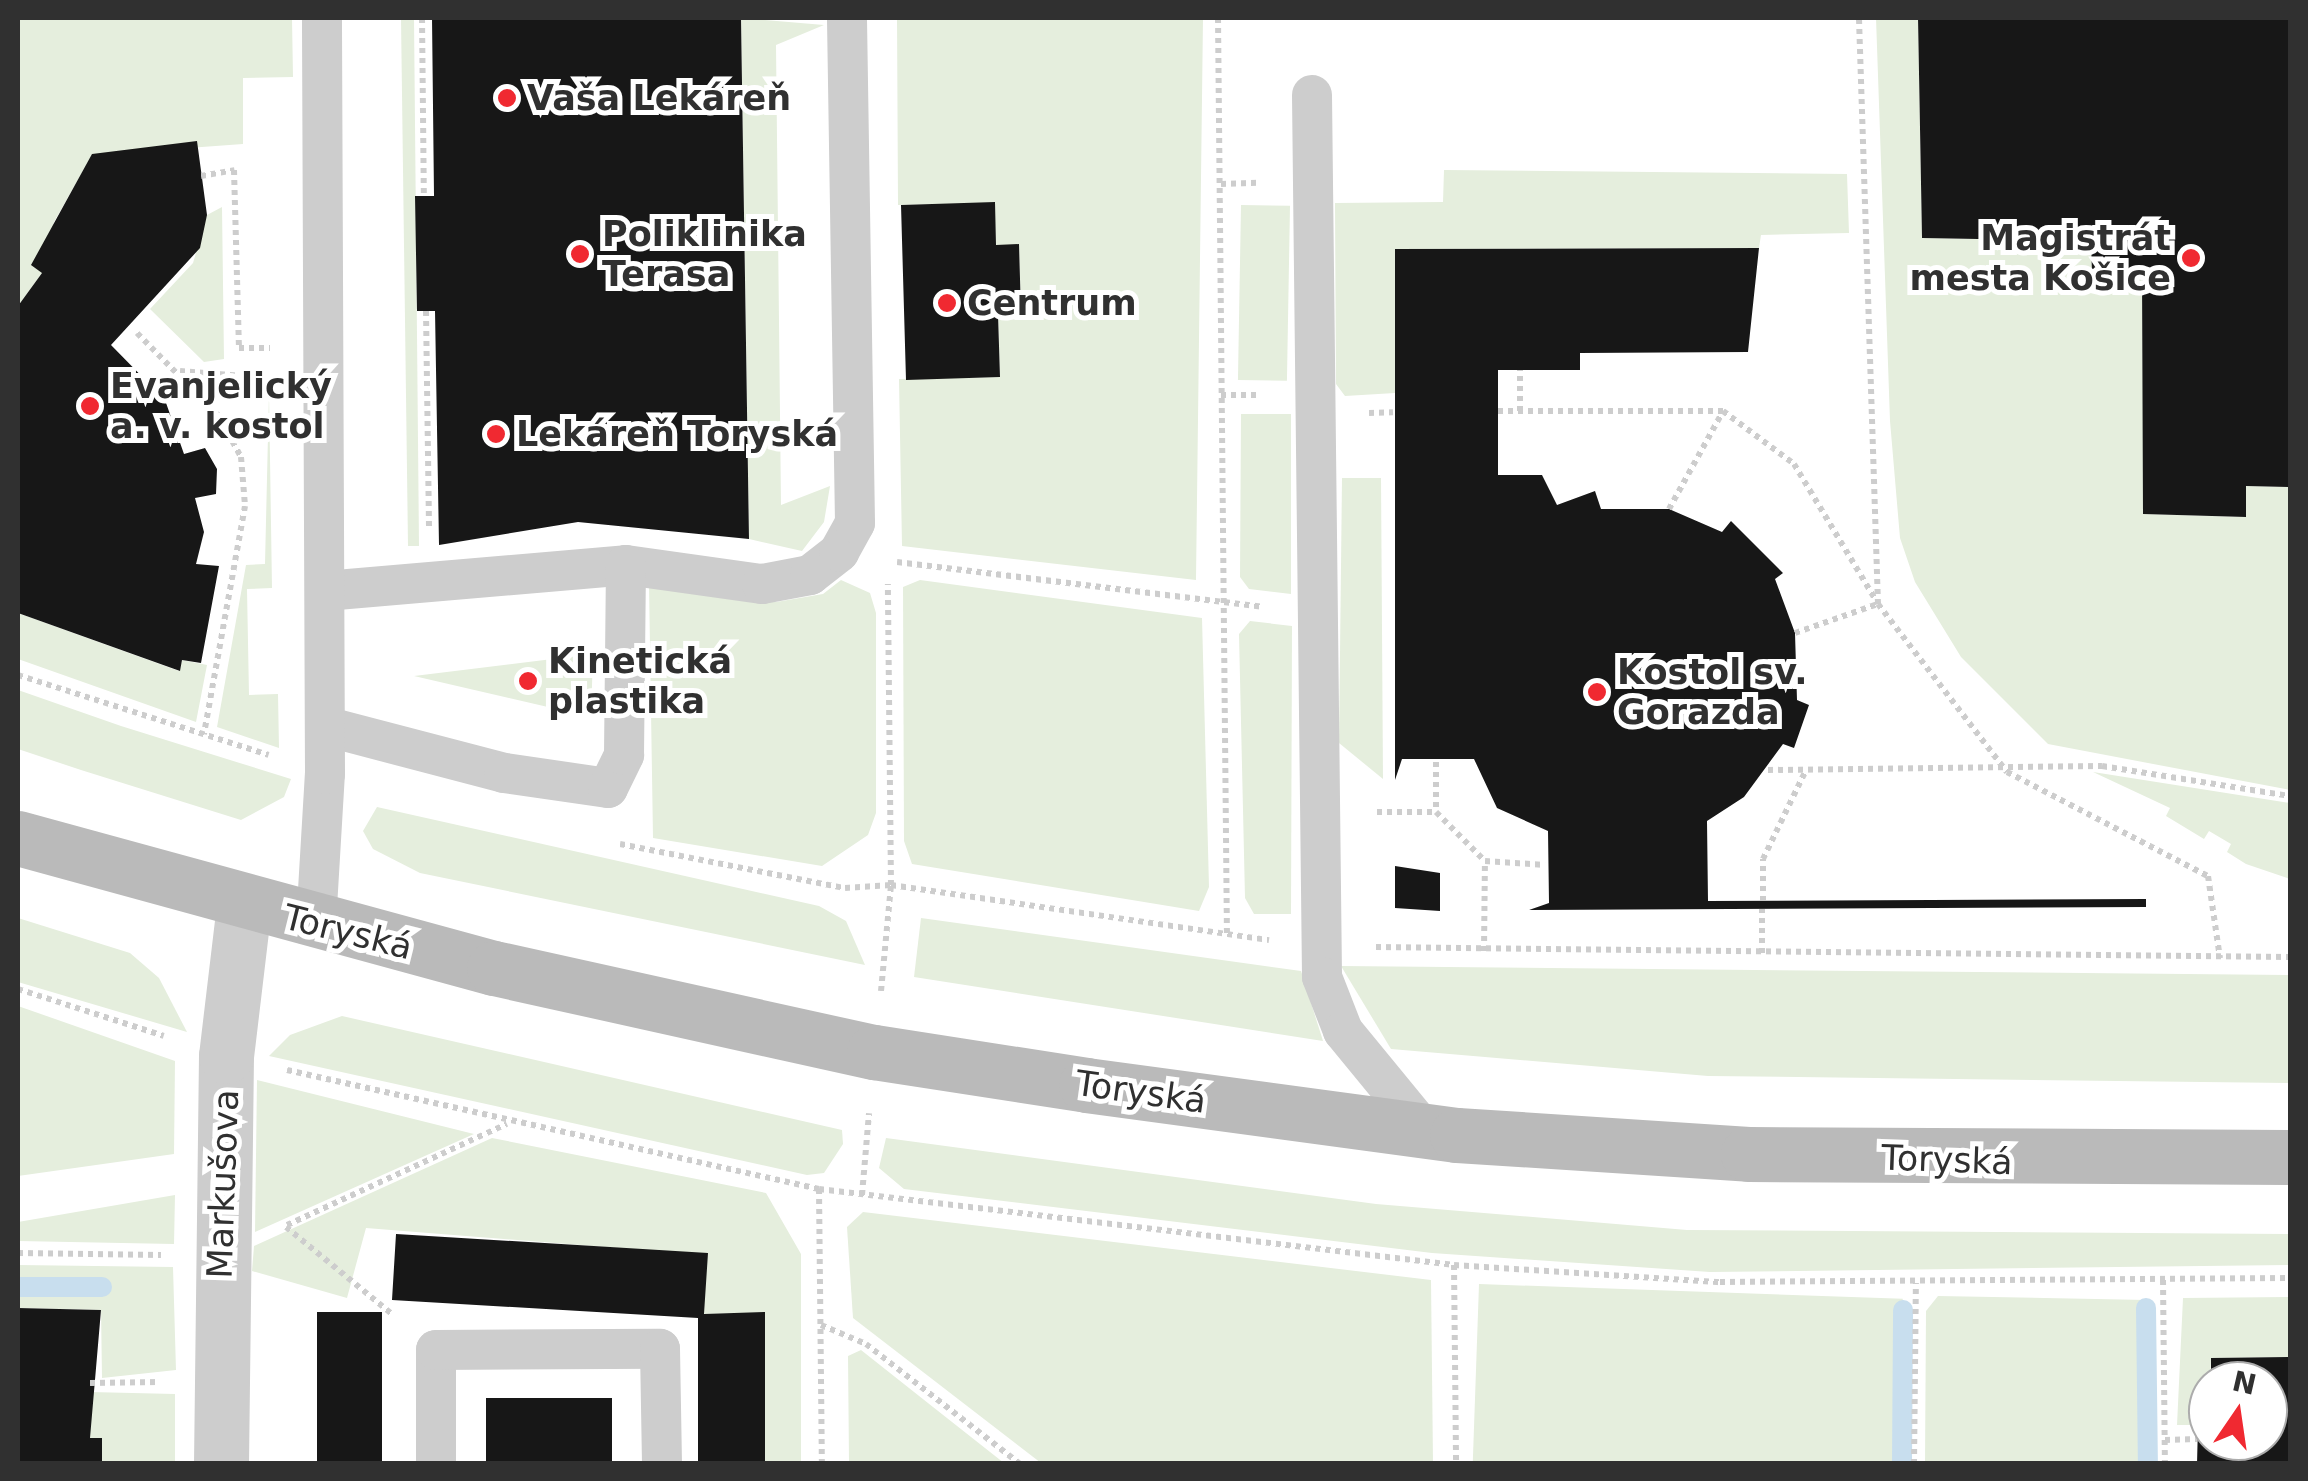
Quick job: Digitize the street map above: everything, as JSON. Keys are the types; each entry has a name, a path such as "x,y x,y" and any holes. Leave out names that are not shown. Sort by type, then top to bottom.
{"street":[{"name":"Toryská","path":"18,838 244,906 874,1052 1425,1131 1788,1155 2290,1158"},
{"name":"Markušova","path":"220,1464 220,1257 226,1056 244,906"}],"lane":[{"path":"316,924 325,774 322,18"},
{"path":"325,591 626,565 788,582 820,568 850,536 847,18"},
{"path":"1312,95 1319,946 1343,1031 1425,1131"},
{"path":"325,726 520,776 608,788 624,755 626,565"},
{"path":"436,1464 436,1350 660,1349 662,1464"}],"path":[{"path":"422,18 424,196"},
{"path":"1218,18 1227,935"},
{"path":"1859,18 1878,604"},
{"path":"202,176 234,170 239,348 286,348"},
{"path":"426,311 430,541"},
{"path":"136,333 179,371 240,457 245,506 204,734"},
{"path":"1520,370 1520,412"},
{"path":"179,371 276,378"},
{"path":"1498,411 1723,412 1794,464 1878,604 2007,772 2208,876 2220,958"},
{"path":"1669,509 1723,412"},
{"path":"862,1195 891,885 888,541"},
{"path":"1795,633 1878,604"},
{"path":"18,675 325,774"},
{"path":"1436,762 1436,812 1485,861 1545,864"},
{"path":"1768,770 2007,772 2102,766 2290,796"},
{"path":"1762,954 1763,859 1806,770"},
{"path":"600,840 845,888 891,885 1319,946 1484,951 2290,957"},
{"path":"1484,951 1485,861"},
{"path":"18,990 226,1056 508,1123 862,1195 1454,1265 1916,1283 2290,1278"},
{"path":"18,1253 220,1257 508,1123"},
{"path":"819,1189 822,1464"},
{"path":"284,1226 436,1350"},
{"path":"1454,1265 1456,1464"},
{"path":"2163,1280 2165,1464"},
{"path":"1914,1464 1916,1283"},
{"path":"820,1325 866,1344 1020,1464"},
{"path":"2164,1440 2188,1439"}],"green space":[{"path":"18,18 292,18 293,77 243,78 243,144 92,155 54,222 42,273 18,306"},
{"path":"401,18 414,18 419,546 408,546"},
{"path":"741,18 824,25 776,45 781,505 830,486 824,522 802,551 749,539"},
{"path":"897,18 1203,18 1196,580 902,546 899,379 1000,377 998,314 1021,312 1019,245 996,245 994,203 898,205"},
{"path":"1876,18 1918,18 1922,238 2091,241 2092,274 2142,276 2144,514 2245,517 2246,486 2290,487 2290,790 2048,744 1961,657 1915,582 1900,538 1890,421"},
{"path":"1444,170 1847,174 1849,233 1761,235 1759,248 1395,249 1395,393 1345,396 1336,384 1335,203 1443,202"},
{"path":"1241,205 1290,206 1287,381 1238,380"},
{"path":"222,207 224,359 204,362 150,309 193,263 207,215"},
{"path":"269,392 272,588 247,589 249,695 278,694 279,748 217,727 246,565 265,564"},
{"path":"1241,414 1291,414 1291,594 1249,589 1240,577"},
{"path":"1342,478 1381,478 1383,779 1339,743"},
{"path":"841,580 870,593 876,613 876,813 868,835 822,866 653,838 649,583 776,602 823,594"},
{"path":"920,580 1202,618 1209,887 1199,911 912,864 904,841 903,587"},
{"path":"18,613 179,671 182,660 207,665 196,722 18,659"},
{"path":"1250,621 1292,626 1291,914 1254,914 1245,898 1239,634"},
{"path":"593,654 591,717 414,676"},
{"path":"18,690 291,779 284,797 241,820 81,770 18,749"},
{"path":"2093,772 2290,803 2290,879 2246,864 2227,852 2231,844 2209,831 2204,839 2166,816 2170,808"},
{"path":"377,807 819,906 846,921 865,965 420,873 373,849 363,831"},
{"path":"18,918 130,953 159,978 187,1032 18,982"},
{"path":"921,918 1301,971 1323,1041 914,977"},
{"path":"1341,966 2290,975 2290,1083 1708,1076 1391,1049"},
{"path":"18,1006 175,1061 174,1154 18,1176"},
{"path":"342,1016 842,1130 843,1144 824,1173 807,1175 269,1056 290,1035"},
{"path":"257,1080 474,1134 255,1232"},
{"path":"492,1138 766,1193 801,1254 801,1463 765,1463 765,1313 704,1314 643,1250 366,1228 347,1298 252,1271 254,1246"},
{"path":"886,1138 1376,1204 1687,1230 2290,1234 2290,1265 1710,1272 1432,1253 904,1189 879,1168"},
{"path":"175,1195 174,1244 18,1241 18,1222"},
{"path":"863,1212 1431,1280 1433,1463 1041,1463 853,1318 847,1227"},
{"path":"18,1265 173,1267 176,1370 102,1378 101,1310 18,1308"},
{"path":"1479,1284 1903,1299 1897,1464 1473,1463"},
{"path":"1938,1296 2147,1300 2152,1463 1925,1463 1926,1311"},
{"path":"2290,1297 2290,1357 2188,1361 2188,1425 2177,1425 2183,1298"},
{"path":"861,1350 1004,1463 849,1463 848,1356"},
{"path":"90,1392 175,1394 175,1463 102,1463 102,1439 90,1438"}],"building":[{"name":"Poliklinika Terasa","path":"432,18 741,18 749,539 578,522 439,545 435,311 417,311 415,196 434,196"},
{"name":"Magistrát mesta Košice","path":"1918,18 2290,18 2290,487 2246,486 2246,517 2143,514 2142,276 2092,274 2091,241 1922,238"},
{"name":"Evanjelický a. v. kostol","path":"197,141 207,215 200,248 111,345 165,400 184,454 205,448 217,469 216,494 195,498 204,532 196,564 219,566 201,663 182,660 180,671 18,613 18,306 42,273 31,265 92,154"},
{"path":"995,202 996,245 1019,244 1021,313 998,314 1000,377 906,380 901,205"},
{"name":"Kostol sv. Gorazda","path":"1759,248 1748,352 1580,353 1580,370 1498,370 1498,475 1542,475 1557,505 1595,491 1601,509 1669,509 1722,532 1731,521 1783,573 1775,579 1795,633 1797,700 1809,705 1794,748 1783,744 1744,797 1707,821 1708,901 2146,899 2146,907 1529,910 1549,903 1548,831 1497,808 1474,759 1402,759 1395,780 1395,249"},
{"path":"1395,866 1440,873 1440,911 1395,908"},
{"path":"396,1234 708,1253 704,1314 765,1312 765,1464 698,1464 698,1318 392,1300"},
{"path":"18,1308 101,1310 90,1438 102,1438 102,1464 18,1464"},
{"path":"317,1312 382,1312 382,1464 317,1464"},
{"path":"2290,1357 2290,1464 2197,1464 2288,1461 2288,1361 2211,1358"},
{"path":"486,1398 612,1398 612,1464 486,1464"}],"waterway":[{"path":"18,1287 102,1287"},
{"path":"2146,1308 2148,1464"},
{"path":"1902,1464 1903,1310"}],"place":[{"name":"Vaša Lekáreň","path":"507,98"},
{"name":"Poliklinika Terasa","path":"580,254"},
{"name":"Magistrát mesta Košice","path":"2191,258"},
{"name":"Centrum","path":"947,303"},
{"name":"Evanjelický a. v. kostol","path":"90,406"},
{"name":"Lekáreň Toryská","path":"496,434"},
{"name":"Kinetická plastika","path":"528,681"},
{"name":"Kostol sv. Gorazda","path":"1597,692"}]}
